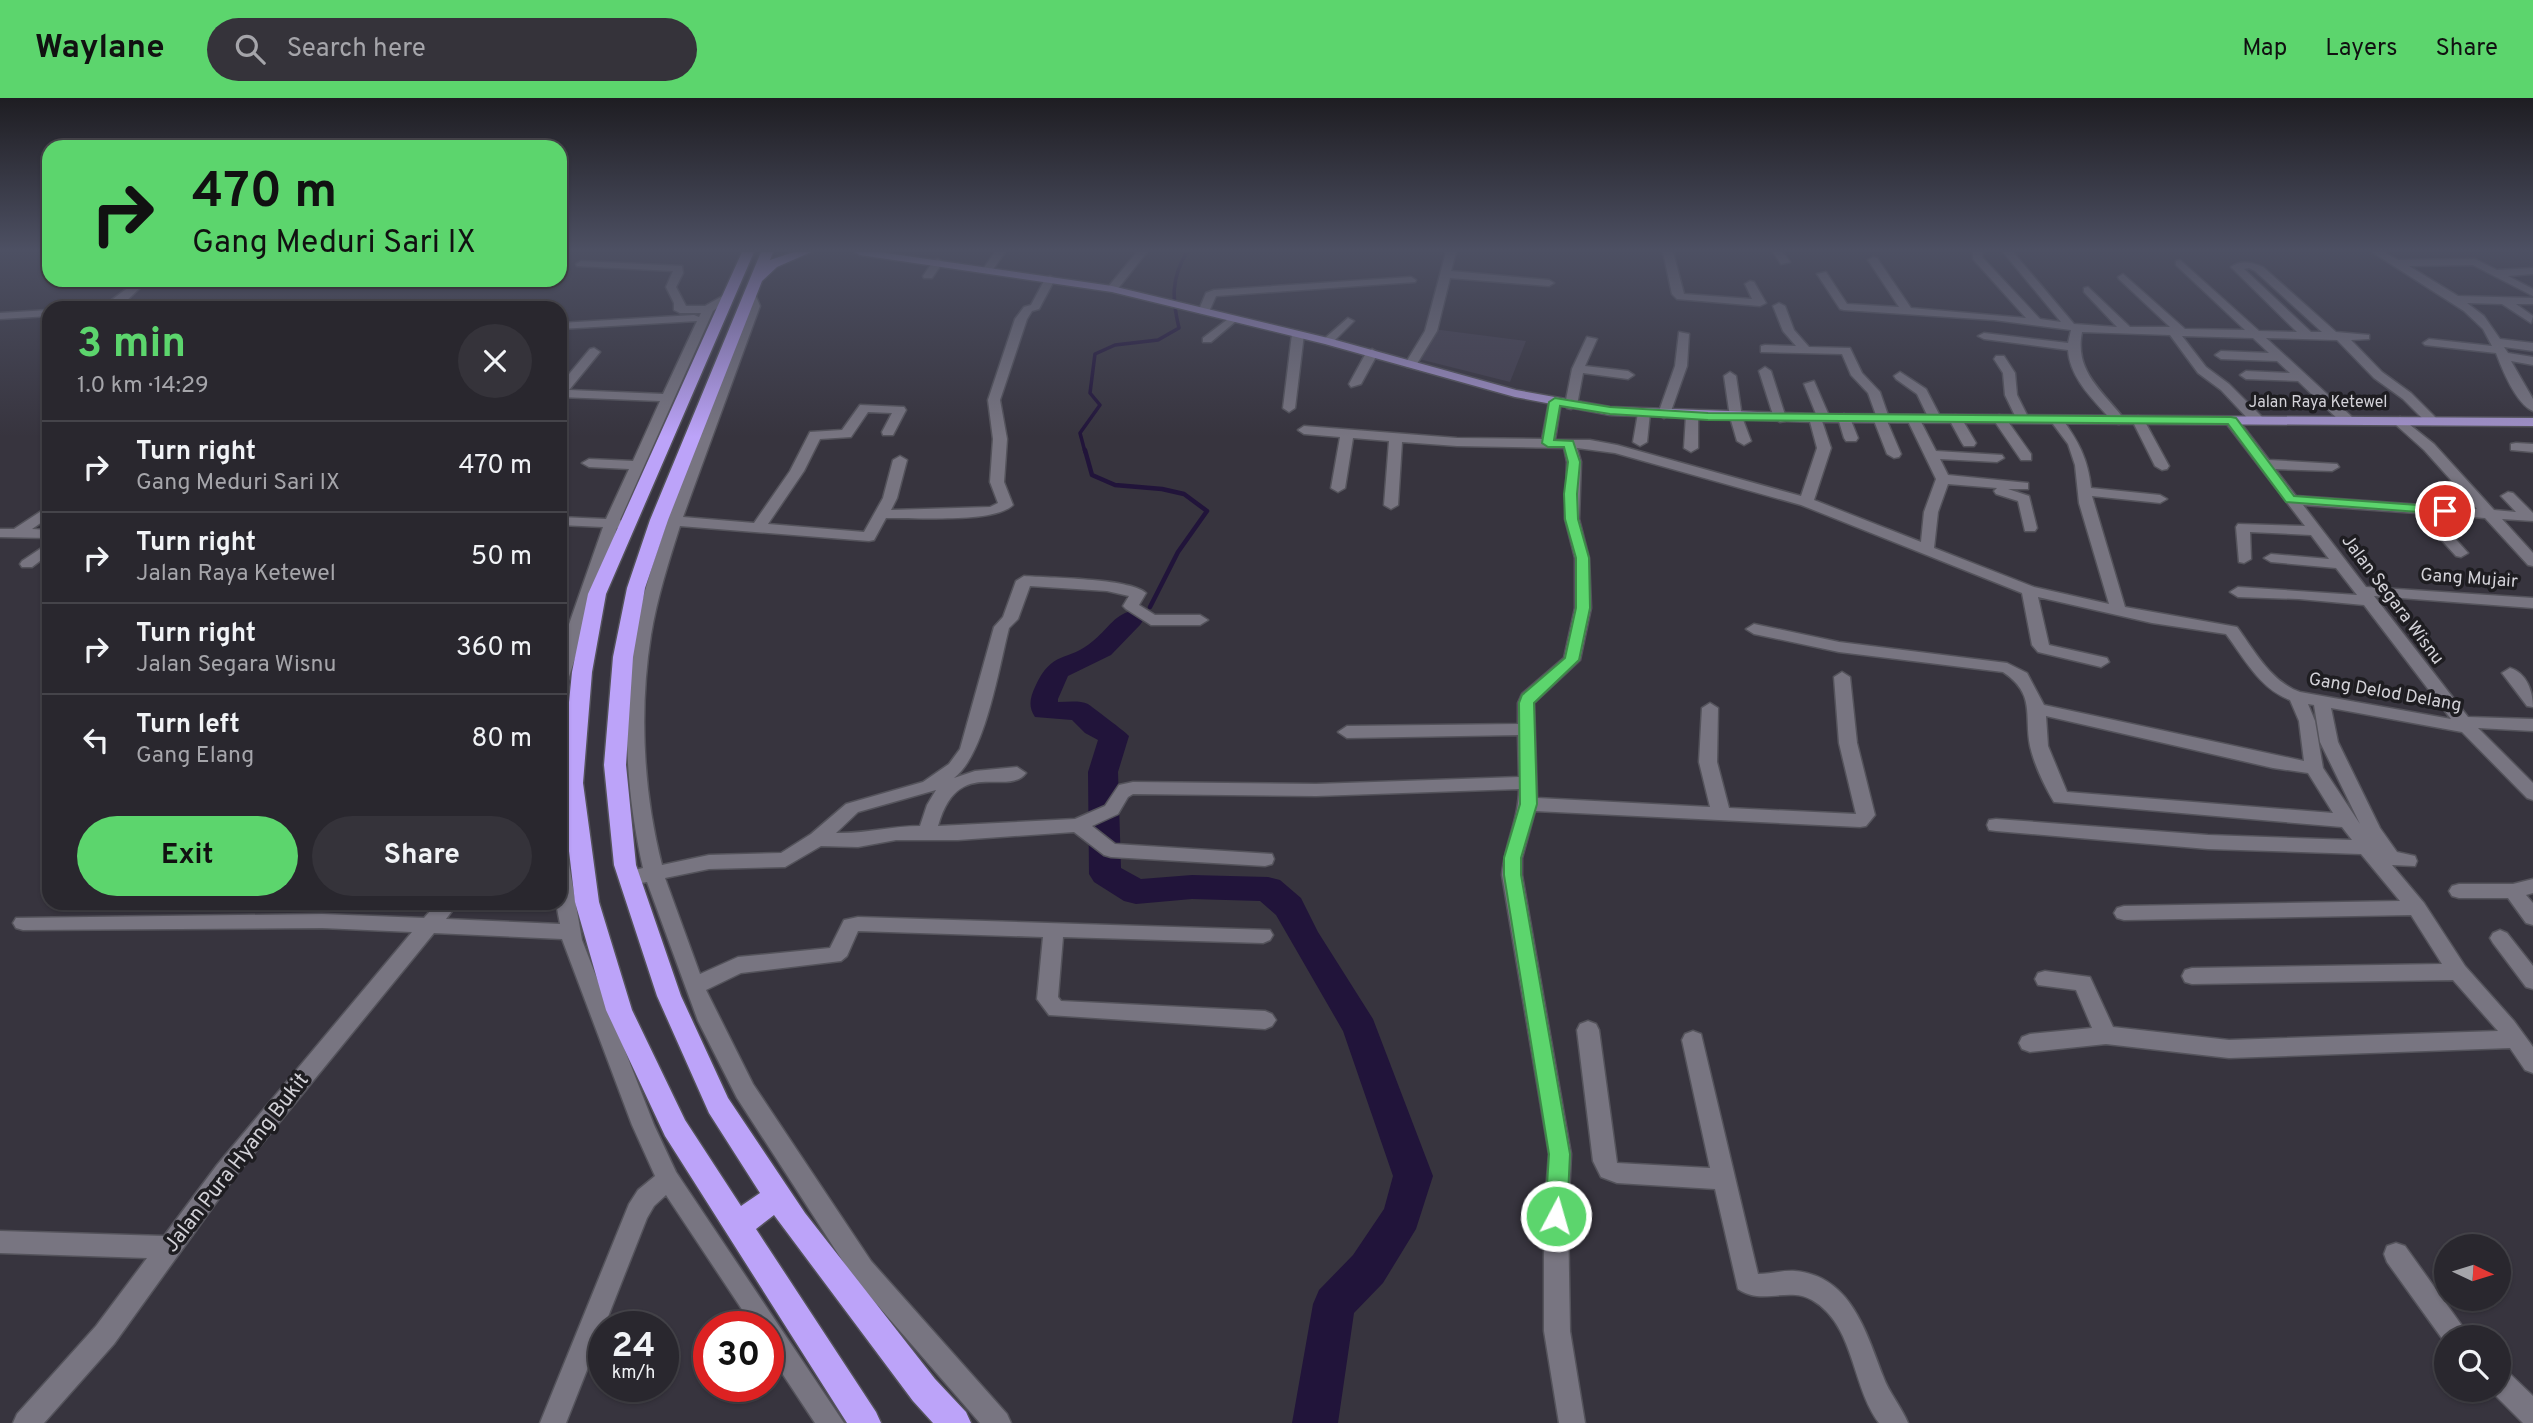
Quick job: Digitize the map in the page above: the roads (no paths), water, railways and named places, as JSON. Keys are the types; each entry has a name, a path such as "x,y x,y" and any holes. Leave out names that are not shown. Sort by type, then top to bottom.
{"highway":[{"path":"719,314 620,524 597,594 582,672 572,783 587,902 619,1010 675,1128 865,1423"},
{"path":"746,314 667,520 636,588 623,657 615,765 625,864 669,996 718,1105 795,1222 925,1390 955,1423"},
{"path":"737,1226 778,1196"}],"main road":[{"name":"Jalan Raya Ketewel","path":"1211,314 1328,341 1555,402 1644,413 1780,418 2400,421 2429,418 2533,422"}],"street":[{"path":"0,316 35,314"},
{"path":"567,326 697,314"},
{"path":"567,656 620,524 638,465 706,314"},
{"path":"881,514 992,511 1006,506 997,482 1000,439 994,400 1025,314"},
{"path":"1411,364 1431,331 1435,314"},
{"path":"1782,314 1789,331 1806,350"},
{"path":"1941,314 1946,325"},
{"path":"1951,314 2036,321 2074,328 2127,331 2176,330 2365,337"},
{"path":"2030,314 2036,321"},
{"path":"2062,314 2074,328 2073,348 2077,368 2119,420"},
{"path":"2111,314 2127,331"},
{"path":"2160,314 2176,330 2202,370 2225,387 2257,420"},
{"path":"2233,314 2347,420"},
{"path":"2285,314 2307,335"},
{"path":"2311,314 2429,418"},
{"path":"2473,314 2484,322 2516,386 2533,407"},
{"path":"1207,340 1232,319"},
{"path":"1328,341 1348,321"},
{"path":"1289,408 1298,334"},
{"path":"1664,414 1668,394 1684,361 1683,334"},
{"path":"1984,336 2073,348"},
{"path":"1571,405 1578,369 1591,339"},
{"path":"2430,343 2499,349 2533,347"},
{"path":"1765,349 1847,352 1857,375 1874,391 1894,454"},
{"path":"2499,349 2533,361"},
{"path":"567,385 594,352"},
{"path":"1355,384 1372,353"},
{"path":"2221,355 2277,357"},
{"path":"2000,359 2009,374 2011,395 2023,419"},
{"path":"1578,369 1628,375"},
{"path":"1765,371 1780,418"},
{"path":"2246,375 2299,377"},
{"path":"1730,376 1736,417 1744,442"},
{"path":"1900,376 1922,392 1935,418"},
{"path":"1806,502 1824,448 1810,384"},
{"path":"567,393 670,398"},
{"path":"759,527 797,471 813,437 846,434 863,408 879,402 900,410 888,432"},
{"path":"1548,443 1555,402"},
{"path":"1640,442 1644,413"},
{"path":"1691,447 1692,415"},
{"path":"1844,418 1851,438"},
{"path":"1913,419 1944,480 1931,512 1927,549"},
{"path":"1955,419 1969,443"},
{"path":"1999,419 2026,457"},
{"path":"2056,420 2074,444 2082,465 2085,491 2118,610"},
{"path":"2138,420 2162,466"},
{"name":"Jalan Segara Wisnu","path":"2231,420 2339,564 2465,724 2533,794"},
{"path":"2400,421 2429,447 2530,556"},
{"path":"1304,430 1457,442 1569,443 1617,449 1806,502 2029,590 2118,610 2231,629 2264,675 2286,693 2297,698 2307,721 2314,768 2347,821 2417,908 2458,972 2533,1064"},
{"path":"1338,488 1347,433"},
{"path":"1391,505 1396,438"},
{"path":"1569,443 1574,462 1572,519 1582,558 1583,608 1572,660 1528,698 1528,793 1513,858 1512,875 1560,1154 1556,1216 1557,1331 1572,1423"},
{"path":"2516,447 2533,447"},
{"path":"1933,455 1997,458"},
{"path":"900,460 890,498 869,537 667,520 643,634 636,696 639,802 654,872 695,986 745,1091 862,1269 998,1423"},
{"path":"589,463 638,465"},
{"path":"2264,464 2332,467"},
{"path":"1944,480 1981,485 2024,486"},
{"path":"1981,485 2024,499 2030,528"},
{"path":"2085,491 2160,499"},
{"path":"2508,496 2531,517"},
{"path":"2290,499 2531,517"},
{"path":"2421,509 2461,553"},
{"path":"18,533 42,515"},
{"path":"567,521 620,524"},
{"path":"2244,559 2243,527 2314,531"},
{"path":"0,533 42,534"},
{"path":"27,564 42,552"},
{"path":"2271,558 2339,564"},
{"path":"630,878 709,862 785,860 818,838 852,808 886,796 923,790 955,768 968,750 999,634 1003,625 1010,620 1024,582 1117,588 1138,593 1131,606 1148,619 1200,620"},
{"path":"2029,590 2030,606 2040,645 2045,649 2101,662"},
{"name":"Gang Mujair","path":"2238,592 2533,603"},
{"path":"1754,629 1839,647 2007,668 2021,677 2038,709 2039,746 2060,797 2347,821"},
{"path":"2510,673 2533,702"},
{"path":"818,838 858,840 896,833 1083,823 1112,810 1121,793 1125,789 1133,788 1528,793 1721,814 1851,821 1864,818 1866,814 1848,743 1842,677"},
{"name":"Gang Delod Delang","path":"2297,698 2322,704 2465,724 2533,725"},
{"path":"2322,704 2329,742 2372,830 2390,857 2408,861"},
{"path":"1710,708 1708,762 1721,814"},
{"path":"2038,709 2273,762 2314,768"},
{"path":"1347,732 1527,729"},
{"path":"927,833 939,798 947,788 968,779 1017,773"},
{"path":"1083,823 1107,848 1265,859"},
{"path":"1996,825 2208,842 2367,847"},
{"path":"2459,891 2523,888 2533,918"},
{"path":"2124,913 2417,908"},
{"path":"567,909 571,932 590,991 643,1125 668,1179 756,1311"},
{"name":"Jalan Pura Hyang Bukit","path":"26,1423 105,1335 225,1172 442,910"},
{"path":"23,923 281,921 571,932"},
{"path":"695,986 738,965 834,955 840,951 851,925 854,924 1263,935"},
{"path":"1054,929 1047,999 1056,1009 1265,1020"},
{"path":"2500,938 2533,981"},
{"path":"2192,976 2458,972"},
{"path":"2045,979 2083,983 2106,1035"},
{"path":"1588,1030 1605,1161 1609,1170 1617,1174 1723,1179"},
{"path":"2030,1043 2106,1035 2229,1049 2514,1039"},
{"path":"1693,1040 1746,1281 1755,1286 1796,1282 1812,1286 1829,1297 1850,1326 1879,1402 1895,1423"},
{"path":"553,1423 637,1212 646,1198 668,1179"},
{"path":"0,1242 170,1247"},
{"path":"2396,1254 2448,1325"},
{"path":"784,1353 831,1423"},
{"path":"2511,1393 2533,1414"}],"waterway":[{"path":"1085,452 1080,433 1100,405 1090,393 1095,354 1115,345 1158,340 1179,328 1176,314"},
{"path":"1085,450 1092,475 1115,485 1162,489 1184,494 1207,511 1178,552 1150,607"},
{"path":"1131,619 1101,649 1056,671 1044,699 1045,711 1079,711 1095,726 1114,736 1108,747 1103,772 1105,874 1136,892 1192,887 1268,889 1289,907 1305,939 1360,1029 1413,1176 1402,1216 1368,1269 1334,1304 1315,1423"}]}
